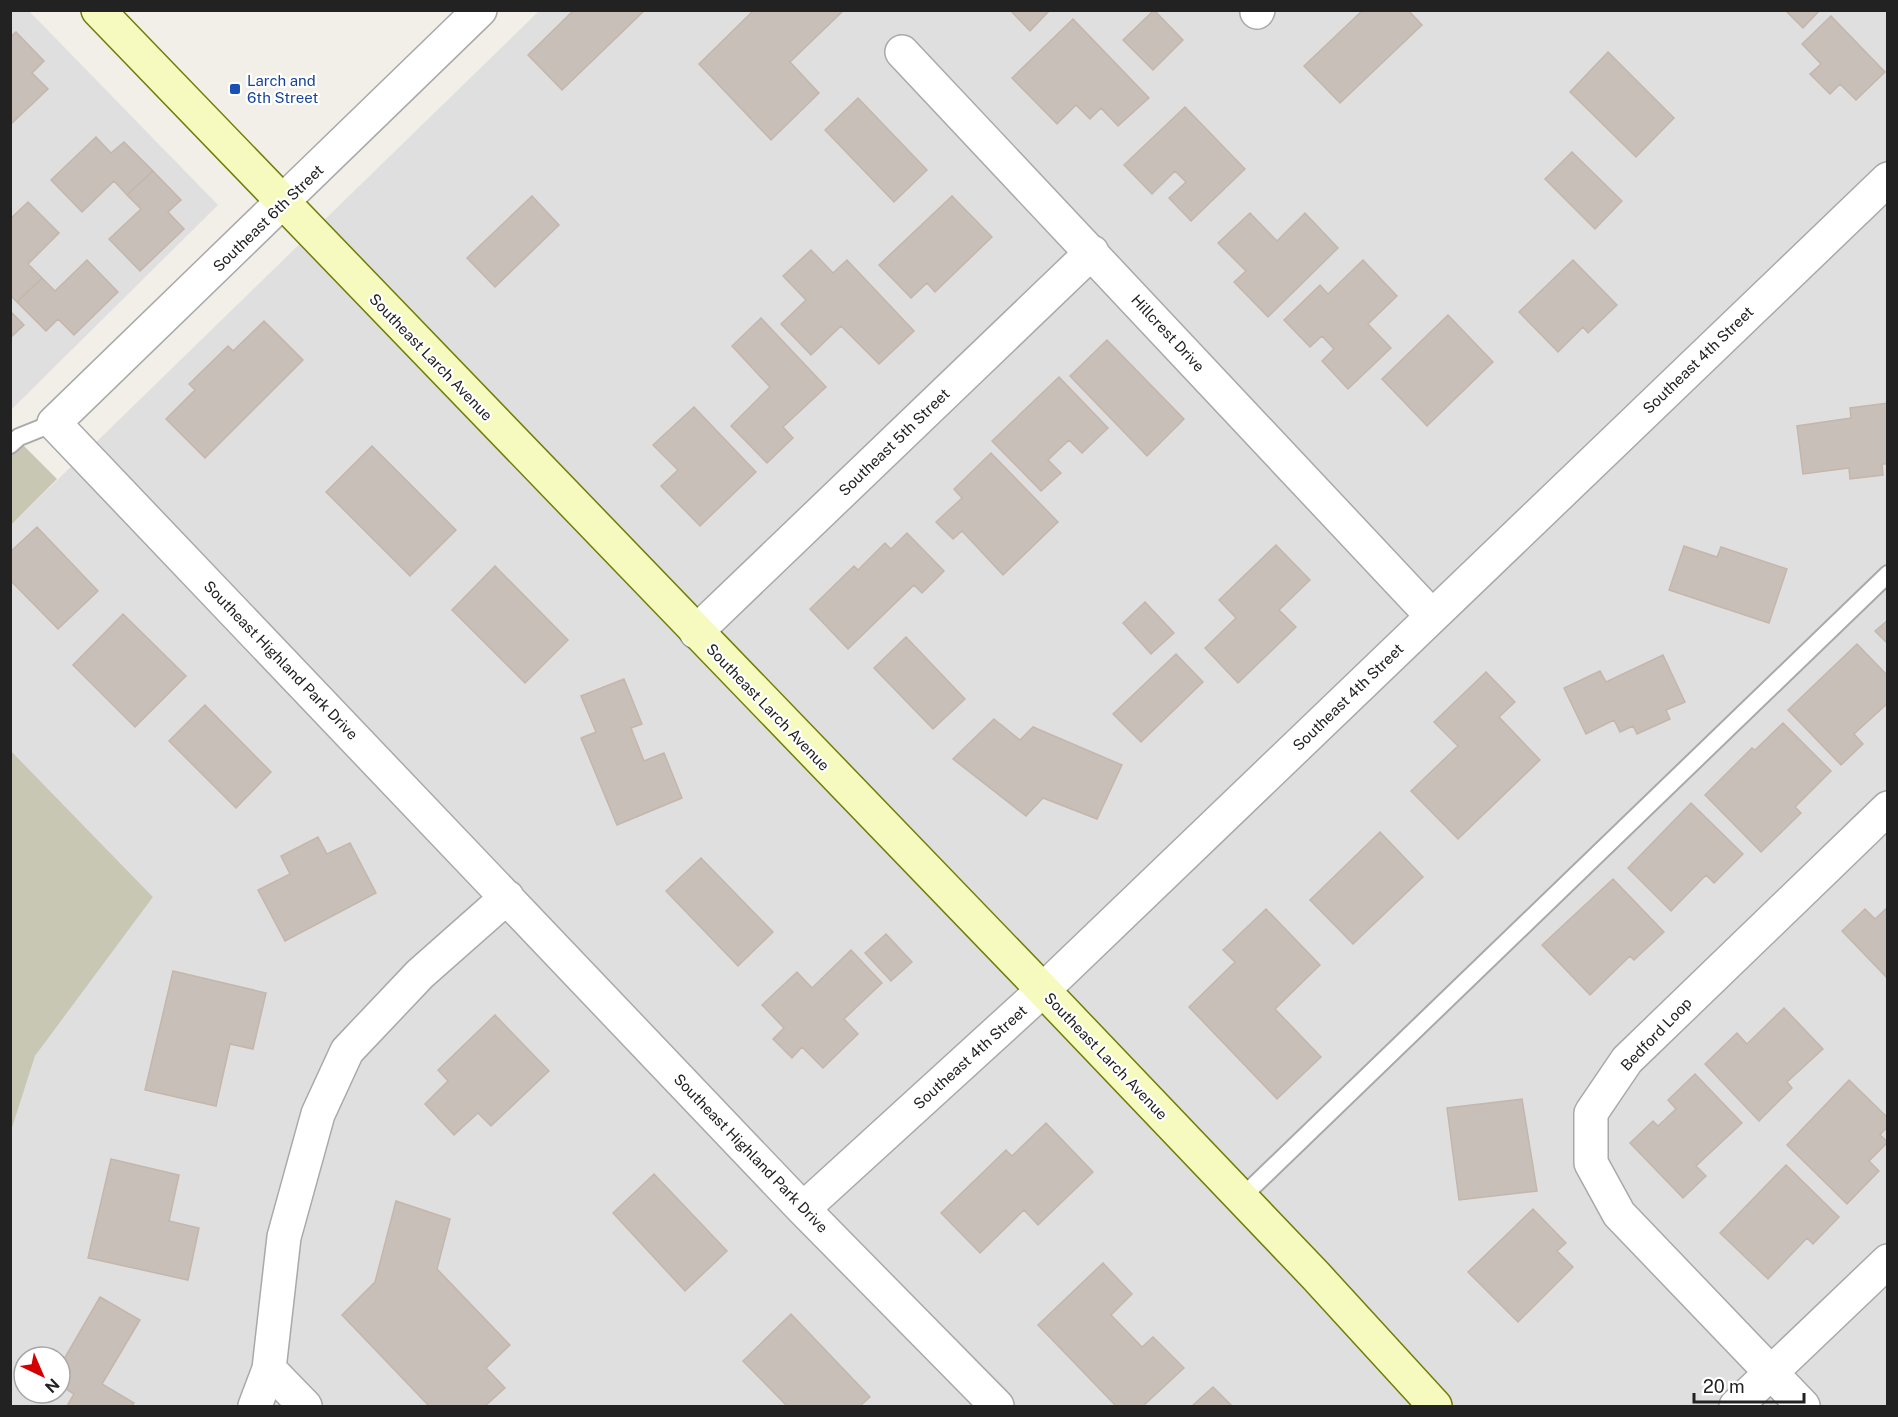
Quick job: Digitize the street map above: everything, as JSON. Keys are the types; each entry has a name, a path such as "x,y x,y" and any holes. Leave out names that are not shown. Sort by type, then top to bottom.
{"main road":[{"name":"Southeast Larch Avenue","path":"98,10 1043,990 1435,1407"}],"street":[{"name":"Southeast 6th Street","path":"54,423 480,10"},
{"name":"Hillcrest Drive","path":"902,52 1432,616"},
{"name":"Southeast 4th Street","path":"802,1209 1043,990 1887,179"},
{"name":"Southeast 5th Street","path":"696,632 1092,252"},
{"name":"Southeast Highland Park Drive","path":"54,423 802,1209 997,1407"},
{"name":"Bedford Loop","path":"1803,1407 1619,1214 1591,1163 1591,1113 1627,1060 1887,808"},
{"path":"255,1407 269,1369 284,1237 318,1114 347,1051 420,974 507,897"},
{"path":"1736,1407 1887,1261"},
{"path":"269,1369 306,1407"}],"lane":[{"path":"10,445 19,437 54,423"},
{"path":"1241,1198 1887,574"}],"shaded area":[{"path":"28,10 218,205 11,410 10,11"},
{"path":"539,11 1887,11 1887,1406 11,1406 11,1131 35,1056 153,897 11,751 11,525"},
{"path":"11,433 57,479 11,525"},
{"path":"11,751 153,897 35,1056 11,1131"}],"building":[{"path":"574,10 645,10 562,90 528,55"},
{"path":"754,10 844,10 790,62 819,93 771,140 699,64"},
{"path":"1010,10 1050,10 1030,31"},
{"path":"1154,10 1183,40 1153,70 1123,40"},
{"path":"1363,10 1408,10 1422,25 1340,103 1304,66"},
{"path":"1785,10 1820,10 1803,28"},
{"path":"1831,16 1885,72 1856,100 1840,84 1830,94 1810,74 1821,64 1802,44"},
{"path":"1073,19 1149,98 1118,126 1101,108 1090,119 1076,105 1057,124 1012,78"},
{"path":"16,32 44,61 32,73 48,89 10,125 10,37"},
{"path":"1608,52 1674,118 1636,157 1570,92"},
{"path":"858,98 927,170 894,202 825,130"},
{"path":"1185,107 1245,169 1191,221 1169,198 1186,182 1175,171 1152,194 1124,165"},
{"path":"96,137 111,153 124,142 153,171 127,195 114,181 82,212 51,180"},
{"path":"1572,152 1622,201 1595,229 1545,179"},
{"path":"153,171 181,200 168,212 184,229 140,271 109,239 141,209 127,195"},
{"path":"532,196 559,225 495,287 467,258"},
{"path":"952,196 992,237 935,292 927,283 911,298 879,265"},
{"path":"28,202 59,233 28,264 42,278 17,302 10,295 10,219"},
{"path":"1250,213 1277,241 1305,213 1338,248 1268,317 1234,282 1246,271 1218,243"},
{"path":"811,250 833,273 847,260 914,331 879,364 841,326 811,355 781,324 806,300 783,276"},
{"path":"87,260 118,292 74,335 58,319 46,331 17,302 42,278 55,291"},
{"path":"1363,260 1397,296 1368,324 1391,348 1348,389 1322,361 1334,349 1322,336 1310,347 1284,320 1320,285 1328,294"},
{"path":"1573,260 1617,305 1588,333 1583,327 1558,352 1519,312"},
{"path":"10,311 24,325 10,338"},
{"path":"1448,315 1493,362 1427,426 1382,379"},
{"path":"761,318 826,387 783,427 793,438 767,463 731,426 770,387 732,346"},
{"path":"264,321 303,360 205,458 166,419 195,390 189,384 228,346 233,351"},
{"path":"1107,340 1184,419 1147,456 1070,376"},
{"path":"1059,377 1108,428 1082,453 1069,440 1048,460 1061,473 1041,491 992,441"},
{"path":"1888,403 1888,464 1882,464 1883,475 1850,479 1849,468 1803,474 1797,426 1851,418 1850,408"},
{"path":"694,407 756,472 700,526 661,486 678,470 653,445"},
{"path":"372,446 456,530 410,576 326,492"},
{"path":"991,453 1058,522 1003,575 962,531 953,539 936,522 962,498 954,489"},
{"path":"37,527 98,591 58,629 10,580 10,552"},
{"path":"907,533 944,571 922,593 914,585 848,649 810,609 854,566 858,570 885,543 891,549"},
{"path":"1276,545 1310,580 1279,610 1296,627 1238,683 1205,648 1236,618 1219,600"},
{"path":"1684,546 1717,557 1721,547 1787,569 1769,623 1669,590"},
{"path":"495,566 568,640 525,683 452,610"},
{"path":"1145,602 1174,633 1151,654 1123,623"},
{"path":"123,614 186,676 135,727 73,665"},
{"path":"1888,620 1888,644 1875,631"},
{"path":"906,637 965,699 933,729 874,668"},
{"path":"1857,644 1888,676 1888,703 1854,734 1863,744 1841,765 1788,710"},
{"path":"1176,654 1203,682 1141,742 1113,714"},
{"path":"1663,655 1685,702 1666,710 1670,719 1637,734 1633,726 1620,732 1614,720 1586,734 1564,688 1600,671 1606,682"},
{"path":"1486,672 1515,702 1499,717 1540,760 1458,839 1411,791 1458,746 1434,722"},
{"path":"624,679 642,724 631,728 644,761 664,753 682,798 617,825 581,738 596,732 581,696"},
{"path":"205,705 271,772 236,808 169,741"},
{"path":"994,719 1020,740 1033,727 1122,765 1097,819 1043,798 1026,816 953,759"},
{"path":"1783,723 1831,771 1795,807 1801,813 1761,852 1705,795 1752,748 1755,750"},
{"path":"1691,803 1743,854 1714,883 1706,875 1671,911 1628,868"},
{"path":"1380,832 1423,877 1353,944 1310,900"},
{"path":"318,837 327,854 350,843 376,893 285,941 258,890 290,874 281,856"},
{"path":"701,858 773,932 738,966 666,891"},
{"path":"1613,879 1664,932 1634,960 1630,956 1590,995 1542,945"},
{"path":"1888,907 1888,979 1842,931 1865,909 1875,919"},
{"path":"1266,909 1320,965 1275,1009 1321,1057 1277,1099 1189,1007 1235,962 1223,950"},
{"path":"886,934 912,962 891,981 865,953"},
{"path":"851,950 882,983 844,1019 858,1034 823,1068 802,1047 792,1058 773,1039 784,1028 762,1005 797,972 812,988"},
{"path":"173,971 266,993 253,1049 230,1044 216,1106 145,1090"},
{"path":"1784,1008 1823,1049 1787,1082 1792,1088 1759,1121 1705,1064 1737,1033 1747,1044"},
{"path":"495,1015 549,1071 491,1126 478,1113 454,1135 425,1104 448,1081 438,1070"},
{"path":"1695,1074 1742,1123 1696,1166 1706,1176 1683,1198 1630,1143 1653,1121 1658,1126 1676,1109 1668,1100"},
{"path":"1849,1080 1888,1118 1888,1126 1880,1135 1888,1142 1869,1161 1879,1171 1847,1204 1787,1145"},
{"path":"1522,1099 1537,1191 1459,1200 1447,1108"},
{"path":"1046,1123 1093,1172 1038,1225 1024,1210 980,1253 941,1213 1006,1150 1012,1156"},
{"path":"111,1159 179,1175 169,1221 199,1228 188,1280 88,1258"},
{"path":"1786,1165 1839,1217 1813,1244 1807,1238 1768,1279 1720,1233"},
{"path":"654,1174 727,1251 685,1291 613,1213"},
{"path":"396,1201 450,1219 437,1269 510,1345 486,1368 505,1388 485,1406 429,1406 342,1315 375,1282"},
{"path":"1533,1209 1566,1243 1557,1251 1573,1267 1518,1322 1468,1272"},
{"path":"1103,1263 1132,1294 1111,1315 1142,1347 1153,1337 1184,1368 1143,1406 1116,1406 1038,1325"},
{"path":"100,1297 140,1320 102,1384 134,1403 132,1406 67,1406 72,1405 74,1394 72,1393 72,1345"},
{"path":"791,1314 870,1397 860,1406 787,1406 743,1361"},
{"path":"1213,1387 1232,1406 1192,1406"}],"place":[{"name":"Larch and 6th Street","path":"235,89"}]}
